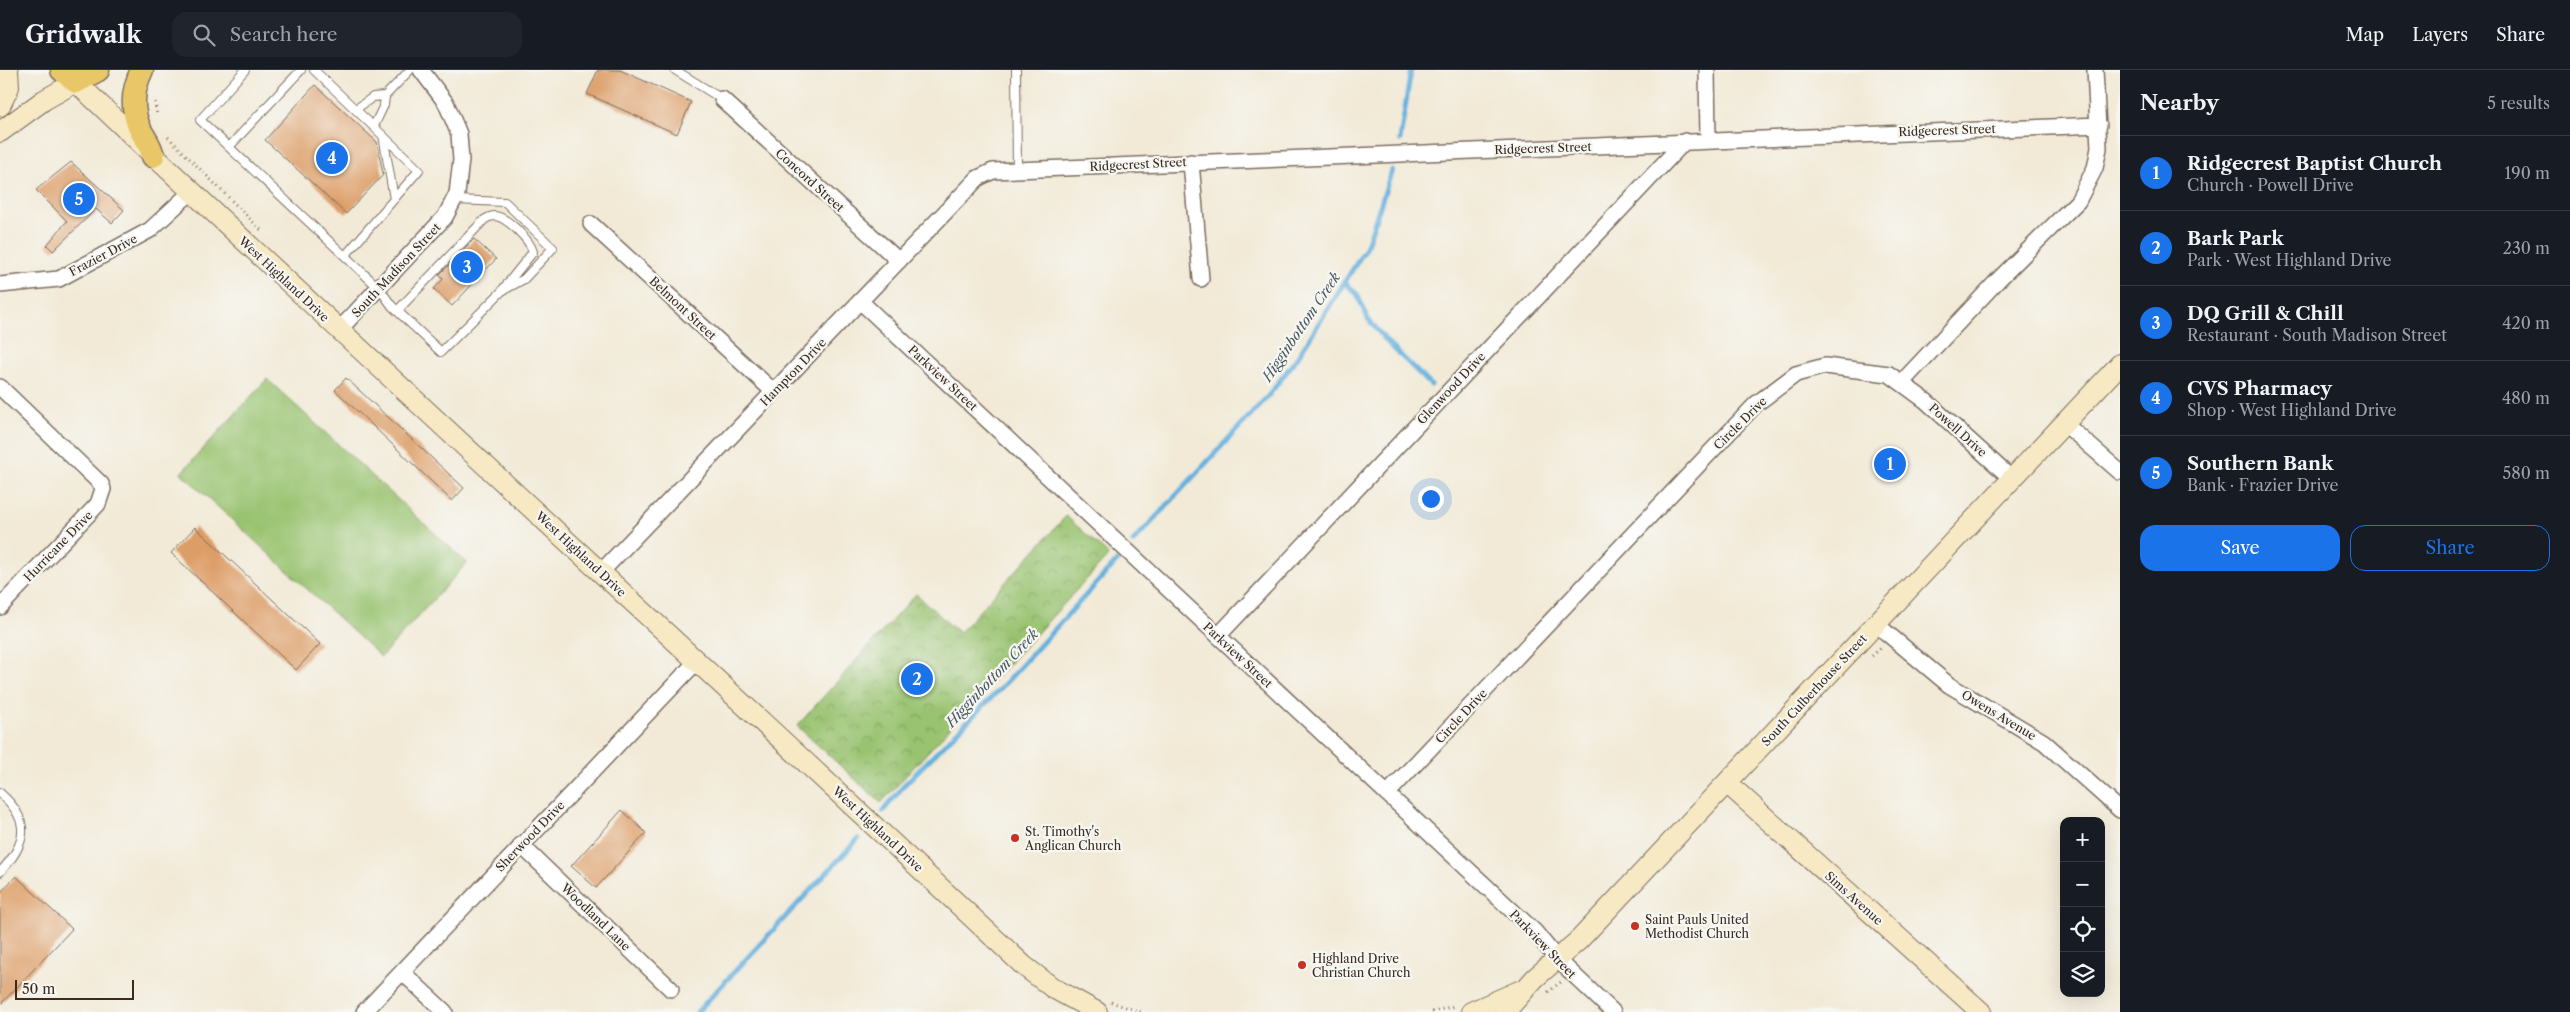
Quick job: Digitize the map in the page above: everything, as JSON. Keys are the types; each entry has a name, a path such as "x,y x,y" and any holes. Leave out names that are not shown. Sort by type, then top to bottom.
{"main road":[{"path":"69,76 98,70"},
{"path":"142,70 137,81 134,104 138,124 151,146 153,156"}],"street":[{"path":"0,106 9,87 8,70"},
{"name":"South Madison Street","path":"339,330 445,217 457,194 461,160 460,134 446,104 421,70"},
{"path":"1706,70 1708,140"},
{"path":"1902,382 1999,279 2078,201 2095,168 2099,148 2096,70"},
{"path":"0,132 44,100 69,76"},
{"name":"West Highland Drive","path":"69,76 339,330 1024,966 1053,988 1097,1012"},
{"name":"Concord Street","path":"722,99 899,261"},
{"name":"Ridgecrest Street","path":"987,173 1017,170 1708,140 2099,126"},
{"name":"Glenwood Drive","path":"1218,636 1685,141"},
{"path":"1192,162 1201,279"},
{"name":"Hampton Drive","path":"601,572 978,178 987,173"},
{"name":"Frazier Drive","path":"0,285 59,279 150,230 191,192"},
{"name":"Belmont Street","path":"591,224 774,392"},
{"name":"Parkview Street","path":"860,301 1535,932 1557,959 1613,1012"},
{"name":"South Culberhouse Street","path":"1505,1012 1528,987 1579,940 2120,364"},
{"name":"Circle Drive","path":"1387,794 1756,404 1796,374 1826,366 1889,374 1902,382"},
{"name":"Powell Drive","path":"1902,382 2013,480"},
{"name":"Hurricane Drive","path":"0,387 101,484 103,494 98,504 0,606"},
{"path":"2065,424 2120,472"},
{"name":"Owens Avenue","path":"1876,624 1949,685 2044,742 2120,810"},
{"name":"Sherwood Drive","path":"364,1012 697,661"},
{"name":"Sims Avenue","path":"1727,783 1981,1012"},
{"name":"Woodland Lane","path":"521,845 672,990"},
{"path":"402,972 444,1012"},
{"path":"1471,1012 1528,987"}],"lane":[{"path":"245,70 200,120 379,288 397,311 441,352 502,291 532,252 531,246 506,220 496,216 484,220 397,311"},
{"path":"229,147 301,70"},
{"path":"314,70 419,170 345,256"},
{"path":"374,126 384,105 385,96 410,70"},
{"path":"675,70 722,99"},
{"path":"1016,70 1017,170"},
{"path":"356,109 373,97 385,96"},
{"path":"383,135 394,199"},
{"path":"454,200 504,202 554,248 524,279 502,291"},
{"path":"0,793 14,806 22,823 22,842 14,858 0,872"}],"green space":[{"path":"267,379 467,563 381,657 181,473"},
{"path":"1066,516 1109,555 881,803 797,726 916,594 959,633"}],"building":[{"path":"598,70 620,70 691,102 677,134 587,94"},
{"path":"315,85 377,142 383,175 346,214 265,140"},
{"path":"71,162 124,210 112,223 96,209 53,251 47,245 67,221 36,190"},
{"path":"474,239 496,259 452,306 434,289 443,279 439,275"},
{"path":"346,378 464,488 452,501 335,390"},
{"path":"195,527 320,644 296,670 171,553"},
{"path":"622,810 646,833 596,888 571,866"},
{"path":"16,876 72,929 0,1005 0,893"}],"waterway":[{"name":"Higginbottom Creek","path":"1400,140 1411,70"},
{"name":"Higginbottom Creek","path":"1133,542 1269,395 1297,358 1366,248 1392,170"},
{"path":"1344,282 1357,294 1368,319 1388,343 1431,385"},
{"name":"Higginbottom Creek","path":"883,811 906,783 999,690 1117,561"},
{"name":"Higginbottom Creek","path":"697,1012 858,839"}],"place":[{"name":"CVS Pharmacy","path":"332,158"},
{"name":"Southern Bank","path":"79,199"},
{"name":"DQ Grill & Chill","path":"467,267"},
{"name":"Ridgecrest Baptist Church","path":"1890,464"},
{"name":"Bark Park","path":"917,679"},
{"name":"St. Timothy's Anglican Church","path":"1015,838"},
{"name":"Saint Pauls United Methodist Church","path":"1635,926"},
{"name":"Highland Drive Christian Church","path":"1302,965"}]}
